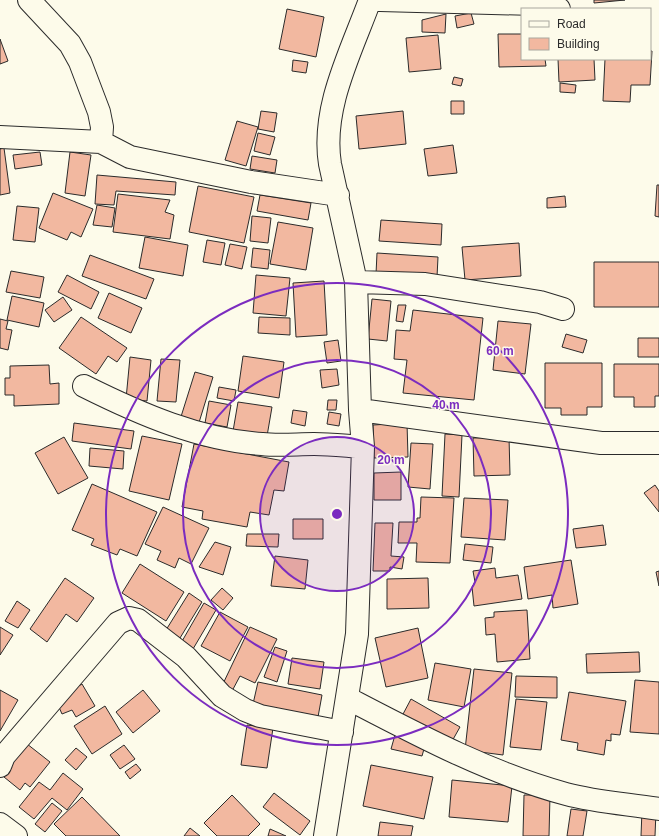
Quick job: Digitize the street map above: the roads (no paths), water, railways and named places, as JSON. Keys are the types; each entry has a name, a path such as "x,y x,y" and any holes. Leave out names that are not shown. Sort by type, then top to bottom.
{"street":[{"path":"29,0 70,44 80,62 99,112 102,127 101,142"},
{"path":"325,836 357,634 363,447 360,410 356,282 328,149 329,124 342,77 370,0"},
{"path":"380,0 534,4 553,8"},
{"path":"0,137 101,142 130,157 251,182 338,195"},
{"path":"356,282 426,284 540,302 563,309"},
{"path":"84,386 137,410 187,430 212,436 262,444 314,444 363,447"},
{"path":"360,410 602,443 659,443"},
{"path":"0,766 4,756 118,622 129,618 138,620 186,657 222,696 245,710 260,716 342,732"},
{"path":"347,698 439,746 537,785 568,794 659,809"},
{"path":"0,824 16,836"}]}
